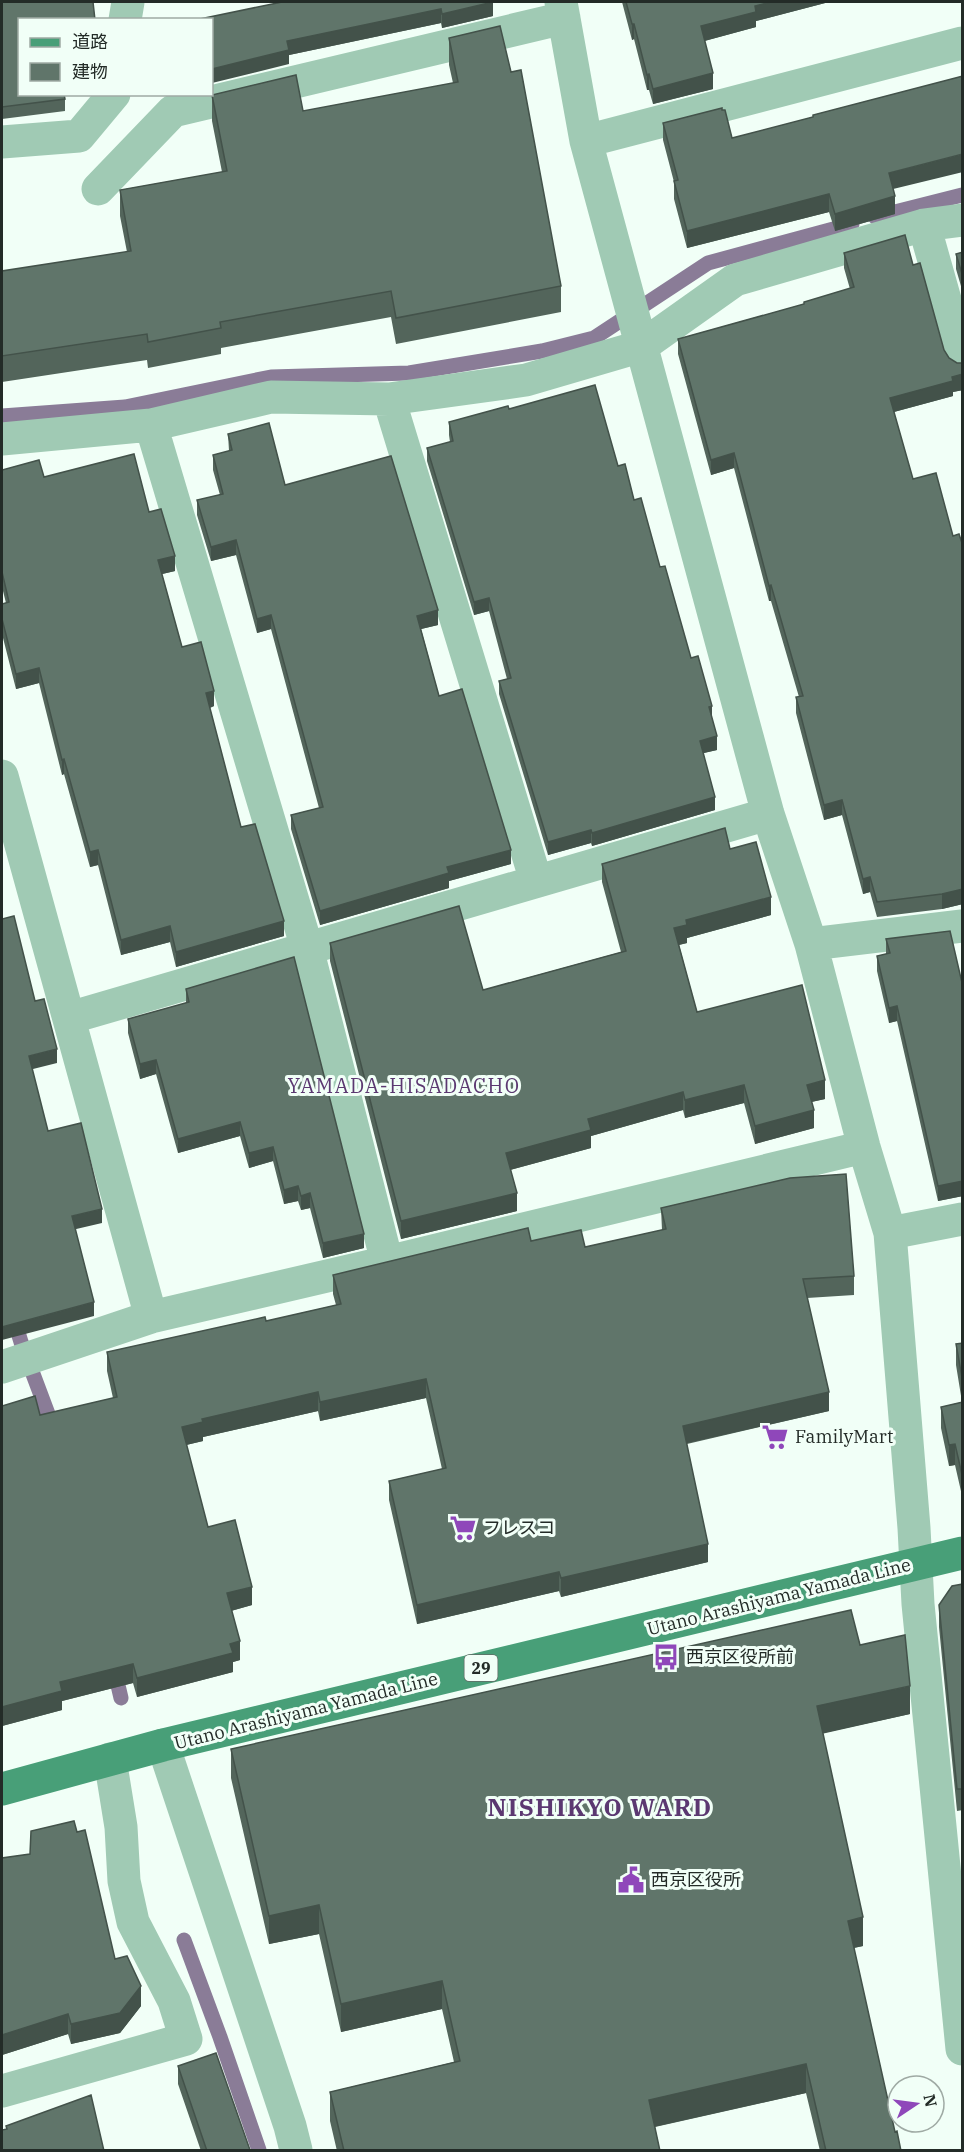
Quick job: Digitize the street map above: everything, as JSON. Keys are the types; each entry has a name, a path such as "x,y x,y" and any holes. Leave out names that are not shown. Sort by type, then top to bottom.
{"main road":[{"name":"Utano Arashiyama Yamada Line","path":"2,1789 163,1745 963,1553"}],"street":[{"path":"125,18 128,2"},
{"path":"98,189 173,111 563,10 586,141 768,814 811,944 864,1147 890,1233 918,1604 955,1905 963,2049"},
{"path":"586,141 963,44"},
{"path":"2,142 79,136 112,96"},
{"path":"2,440 151,425 271,398 389,399 526,380 642,346 735,280 924,225 963,220"},
{"path":"924,225 963,360"},
{"path":"389,399 536,881"},
{"path":"151,425 307,948 387,1262"},
{"path":"3,787 151,1317"},
{"path":"69,1018 768,814"},
{"path":"811,944 963,926"},
{"path":"2,1367 151,1317 864,1147"},
{"path":"890,1233 963,1220"},
{"path":"163,1745 290,2126 296,2151"},
{"path":"2,2091 186,2039 174,2001 134,1922 124,1881 121,1827 110,1759"}],"building":[{"path":"2,2 93,2 95,18 18,18 18,96 64,96 65,99 2,107"},
{"path":"282,2 493,2 442,14 441,9 287,41 289,50 213,69 213,18 205,18"},
{"path":"626,2 771,2 755,6 756,12 701,26 713,73 653,89"},
{"path":"500,26 511,72 521,70 561,286 396,318 391,291 220,322 221,328 148,342 147,334 2,356 2,271 131,251 120,190 227,171 213,95 296,75 303,111 458,82 449,38"},
{"path":"963,76 963,154 889,173 895,196 835,214 829,194 687,231 674,181 678,180 663,123 722,108 725,110 732,138"},
{"path":"905,235 913,265 920,263 944,350 949,358 957,363 963,363 963,374 952,377 953,381 890,398 913,479 936,473 953,536 959,534 963,546 963,889 942,894 877,902 870,877 863,879 842,800 824,805 796,697 803,696 771,585 769,586 734,453 711,460 678,339 804,304 804,302 854,287 844,253"},
{"path":"963,252 963,277 956,254"},
{"path":"595,385 618,466 625,464 634,500 641,498 660,567 665,566 691,658 698,656 712,706 709,707 717,736 700,741 715,797 592,833 591,830 548,842 499,681 511,678 489,598 474,602 427,448 453,441 449,422 508,406 509,409"},
{"path":"269,423 285,485 391,456 438,610 417,616 439,696 462,689 511,850 447,867 449,873 320,911 291,815 323,807 271,615 257,619 236,540 211,547 197,500 223,494 213,455 232,450 228,434"},
{"path":"134,454 149,512 161,509 175,556 158,560 182,647 201,642 214,691 206,693 241,827 255,824 284,921 176,952 170,926 121,940 98,850 90,852 64,759 62,760 39,668 16,674 2,619 2,604 9,602 2,572 2,470 39,460 44,477"},
{"path":"725,828 730,849 756,842 771,897 686,920 687,925 674,928 697,1012 802,985 825,1080 807,1085 814,1110 755,1126 744,1085 685,1100 683,1092 588,1119 591,1130 506,1153 517,1193 401,1221 330,943 459,906 483,990 626,951 602,864"},
{"path":"14,916 35,1001 44,999 57,1049 29,1056 48,1131 81,1123 102,1209 72,1216 94,1302 2,1327 2,919"},
{"path":"950,931 963,987 963,1181 938,1186 897,1006 889,1008 877,956 890,953 886,939"},
{"path":"294,957 364,1234 323,1243 310,1193 301,1196 298,1186 284,1190 273,1147 249,1153 240,1122 178,1139 156,1060 140,1064 128,1019 189,1002 186,989"},
{"path":"846,1174 854,1276 803,1279 829,1392 683,1426 708,1544 561,1578 559,1572 417,1605 389,1481 446,1468 426,1379 320,1402 318,1392 202,1419 203,1422 182,1427 208,1527 235,1520 252,1587 227,1593 240,1641 230,1644 233,1653 137,1678 133,1664 60,1682 62,1691 2,1707 2,1406 35,1396 40,1415 117,1397 107,1352 265,1317 266,1321 341,1304 333,1275 528,1228 531,1241 581,1230 585,1247 666,1229 661,1208 790,1178"},
{"path":"963,1343 963,1383 956,1344"},
{"path":"963,1402 963,1479 955,1444 949,1445 941,1407"},
{"path":"963,1584 963,1789 957,1789 939,1605 952,1586"},
{"name":"西京区役所","path":"851,1610 860,1645 905,1635 910,1686 817,1706 863,1917 848,1921 886,2092 886,2134 898,2134 901,2151 826,2151 806,2064 649,2100 660,2151 344,2151 330,2092 460,2061 442,1981 341,2004 319,1905 269,1916 231,1749"},
{"path":"74,1821 77,1832 85,1830 115,1959 127,1956 141,1986 120,2013 71,2024 68,2014 2,2035 2,1858 30,1854 31,1831"},
{"path":"216,2053 249,2151 207,2151 178,2066"},
{"path":"91,2095 104,2151 2,2151 2,2130 7,2129 6,2126"}],"waterway":[{"path":"875,217 962,195"},
{"path":"2,416 125,407 271,377 409,373 542,351 594,338 708,263 852,224"},
{"path":"2,1280 21,1342 54,1430"},
{"path":"114,1668 121,1698"},
{"path":"184,1940 259,2150"}],"place":[{"name":"FamilyMart","path":"775,1437"},
{"name":"フレスコ","path":"463,1528"},
{"name":"西京区役所前","path":"666,1657"},
{"name":"西京区役所","path":"631,1880"}],"district":[{"name":"YAMADA-HISADACHO","path":"404,1086"},
{"name":"NISHIKYO WARD","path":"600,1808"}]}
